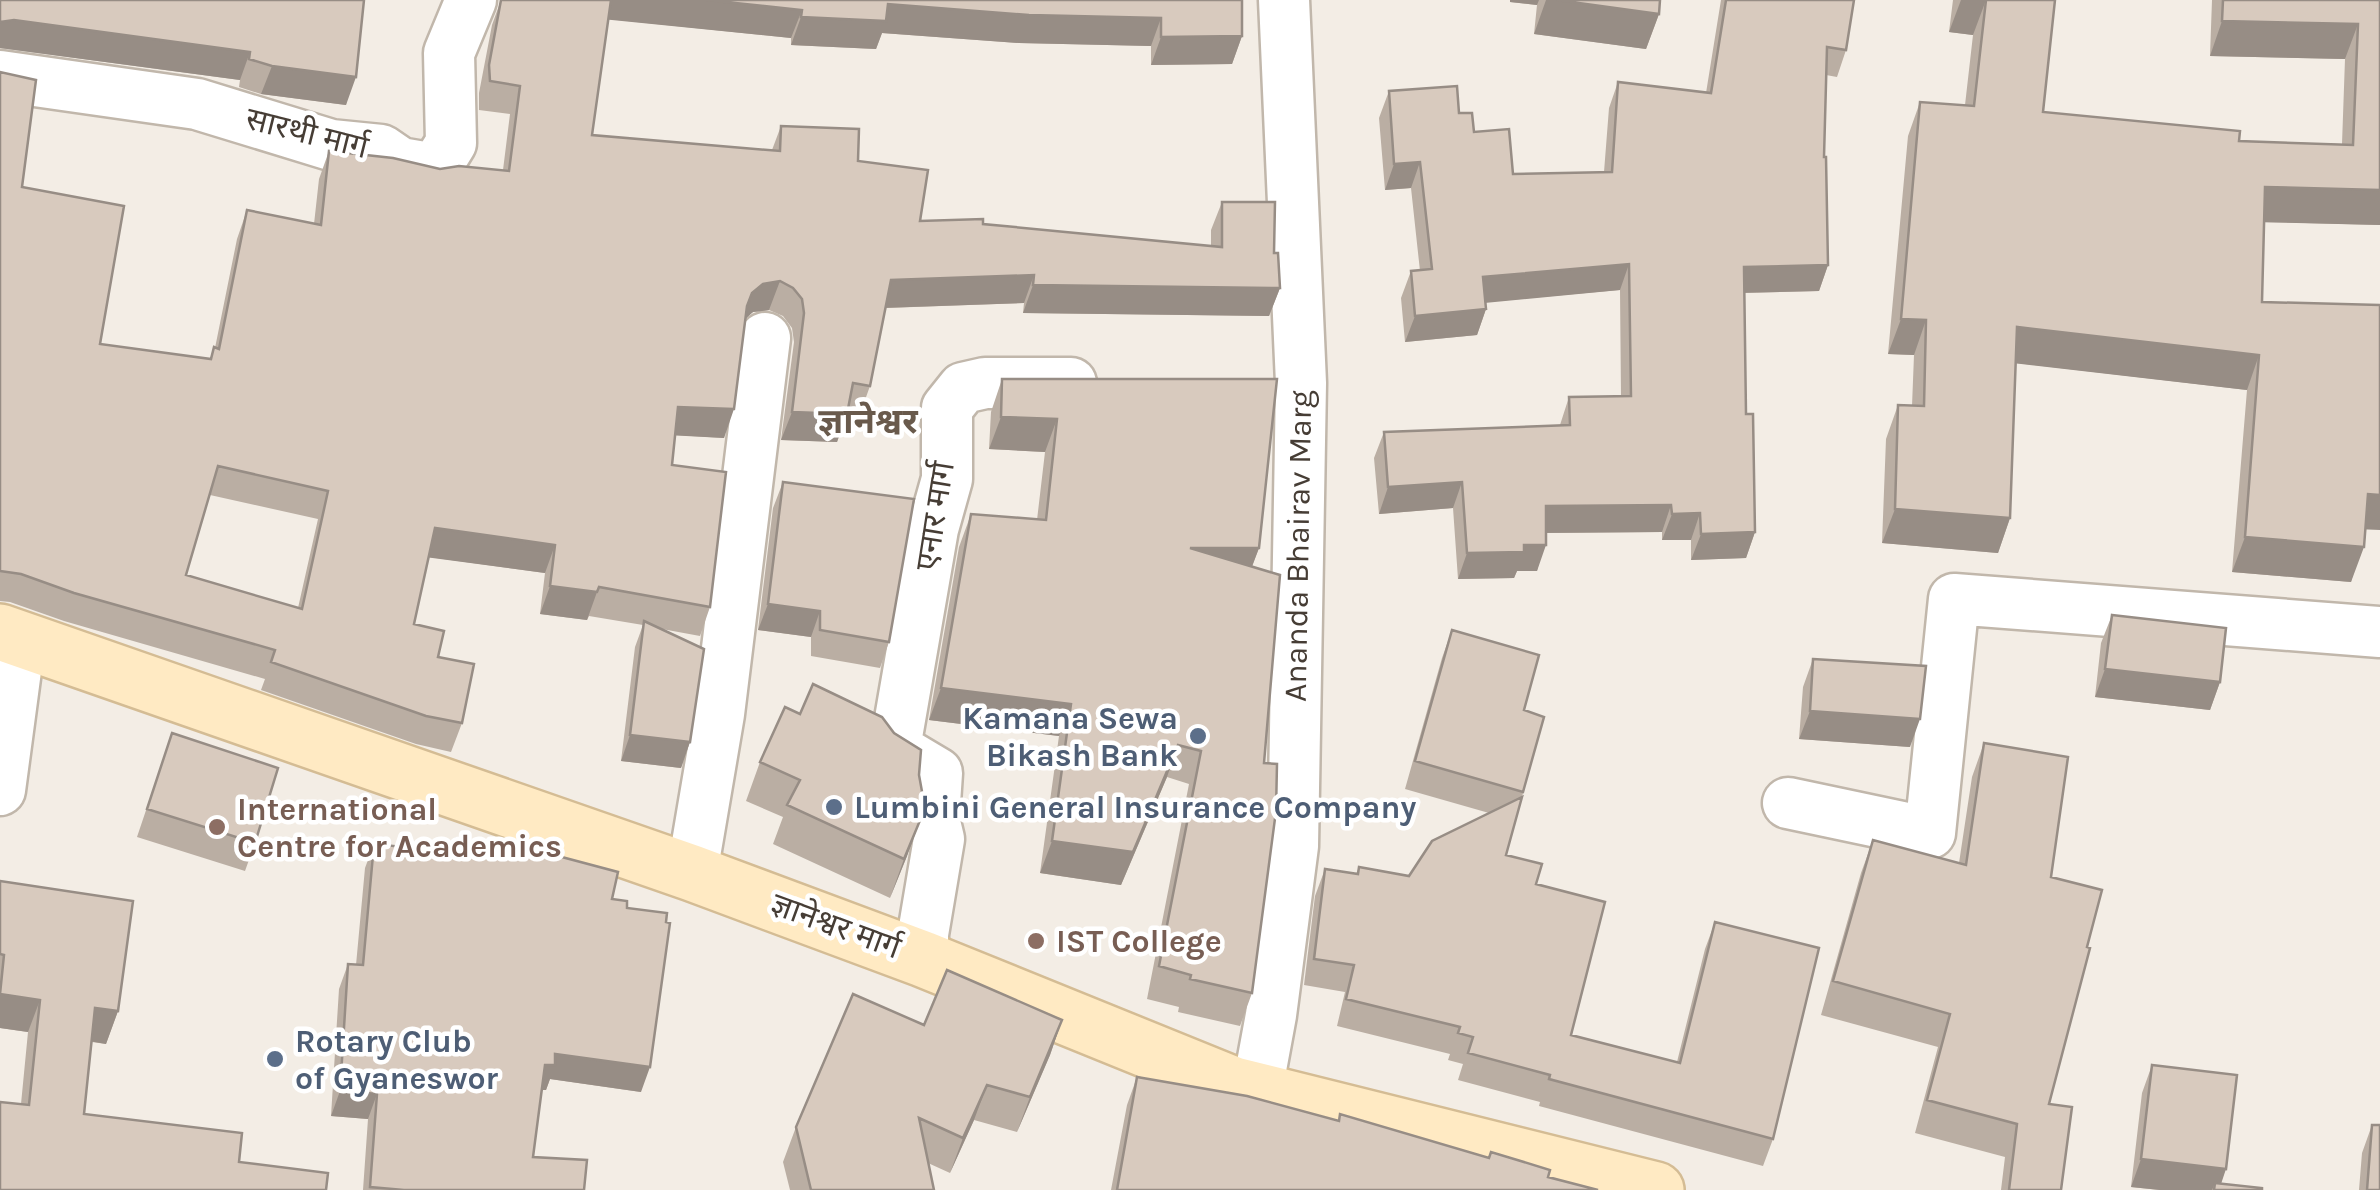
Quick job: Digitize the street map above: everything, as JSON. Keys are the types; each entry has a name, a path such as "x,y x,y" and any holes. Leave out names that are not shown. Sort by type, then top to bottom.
{"main road":[{"name":"ज्ञानेश्वर मार्ग","path":"10,636 692,873 922,958 1234,1085 1656,1190"}],"street":[{"name":"सारथी मार्ग","path":"0,76 198,104 331,145 382,150 400,163 435,168 451,143 449,53 471,0"},
{"name":"Ananda Bhairav Marg","path":"1257,1090 1293,846 1281,383 1284,0"},
{"path":"692,873 719,714 765,338"},
{"name":"एनार मार्ग","path":"922,958 939,838 934,818 937,773 895,748 933,528 946,479 947,408 964,388 986,383 1123,383"},
{"path":"1788,803 1930,833 1954,599 2380,632"},
{"path":"0,790 10,636"}],"building":[{"path":"0,0 364,0 356,77 272,66 249,59 250,52 14,20 0,22"},
{"path":"501,0 611,0 592,135 780,151 781,126 859,129 858,161 928,170 920,221 983,219 983,224 1222,247 1222,202 1275,202 1274,253 1278,253 1280,288 1033,285 1034,275 891,280 870,386 853,383 847,414 792,412 804,313 802,299 780,281 763,284 752,293 747,306 734,409 678,407 672,465 726,472 710,607 599,587 597,592 550,586 555,545 435,528 414,624 444,631 438,657 474,664 462,723 426,716 271,662 275,650 0,571 0,72 36,80 22,187 124,206 100,344 211,359 214,347 219,349 247,210 321,225 329,151 393,158 440,169 459,166 509,171 520,86 490,81 489,65","holes":["218,466 328,491 302,609 186,575"]},
{"path":"707,0 1242,0 1242,36 1161,37 1161,18 1029,15 888,4 886,21 801,17 802,10"},
{"path":"1557,0 1660,0 1659,14"},
{"path":"1726,0 1854,0 1846,50 1827,47 1824,157 1828,265 1744,267 1746,414 1753,414 1755,532 1701,534 1700,513 1672,514 1671,505 1546,506 1546,545 1524,545 1524,552 1467,553 1462,482 1388,487 1384,432 1570,425 1569,397 1631,396 1629,264 1483,277 1486,309 1415,316 1411,271 1432,269 1420,162 1394,164 1389,91 1457,86 1459,113 1472,113 1474,132 1509,129 1513,174 1612,172 1618,82 1711,93"},
{"path":"1986,0 2055,0 2043,112 2240,131 2239,141 2353,145 2358,24 2222,21 2223,0 2380,0 2380,190 2265,187 2262,302 2380,305 2380,495 2368,494 2364,547 2245,537 2259,355 2017,327 2010,518 1895,509 1898,405 1924,406 1926,320 1901,319 1920,102 1974,106"},
{"path":"1002,379 1277,379 1259,548 1190,548 1280,575 1264,763 1277,764 1276,811 1252,993 1190,979 1191,975 1159,966 1201,751 1178,745 1133,852 1052,841 1071,704 941,688 971,514 1046,520 1057,419 1001,417"},
{"path":"783,482 914,499 889,642 820,630 820,611 768,604"},
{"path":"2112,615 2226,628 2220,682 2105,669"},
{"path":"644,621 704,649 690,742 630,735"},
{"path":"1452,630 1539,655 1524,710 1544,717 1523,792 1415,761"},
{"path":"1813,659 1926,666 1920,719 1810,711"},
{"name":"Lumbini General Insurance Company","path":"813,684 882,717 894,733 921,750 919,775 923,797 914,815 921,818 904,859 787,805 800,780 760,762 785,707 800,714"},
{"path":"172,733 278,768 255,843 147,809"},
{"path":"1984,743 2068,757 2051,877 2102,890 2049,1104 2072,1107 2061,1190 2009,1190 2017,1124 1927,1100 1950,1014 1833,981 1873,840 1966,865"},
{"path":"1522,797 1506,855 1542,864 1536,884 1605,902 1571,1035 1680,1063 1715,922 1819,948 1773,1139 1549,1079 1550,1075 1468,1053 1473,1037 1458,1033 1460,1027 1346,999 1354,965 1314,959 1325,869 1358,874 1359,867 1409,876 1432,841"},
{"path":"456,839 528,848 618,872 612,899 627,901 627,908 667,913 666,922 670,923 650,1067 555,1054 555,1065 545,1065 533,1157 587,1160 584,1190 370,1187 377,1094 340,1091 348,964 363,965 374,844 454,852"},
{"path":"0,881 133,901 118,1011 95,1008 84,1114 242,1133 239,1162 328,1173 326,1190 0,1190 0,1102 29,1105 40,1000 0,994 4,955 0,954"},
{"path":"947,970 1062,1020 1030,1097 987,1085 963,1138 919,1118 934,1190 811,1190 796,1127 853,994 924,1025"},
{"path":"2152,1065 2237,1075 2226,1169 2141,1159"},
{"path":"1137,1077 1247,1096 1339,1121 1340,1114 1489,1158 1491,1152 1550,1170 1548,1177 1598,1190 1117,1190"},
{"path":"2372,1125 2380,1125 2380,1190 2367,1190"},
{"path":"2215,1183 2262,1188 2262,1190 2214,1190"}],"place":[{"name":"Kamana Sewa Bikash Bank","path":"1198,736"},
{"name":"Lumbini General Insurance Company","path":"834,807"},
{"name":"International Centre for Academics","path":"217,827"},
{"name":"IST College","path":"1036,941"},
{"name":"Rotary Club of Gyaneswor","path":"275,1059"}],"district":[{"name":"ज्ञानेश्वर","path":"868,421"}]}
